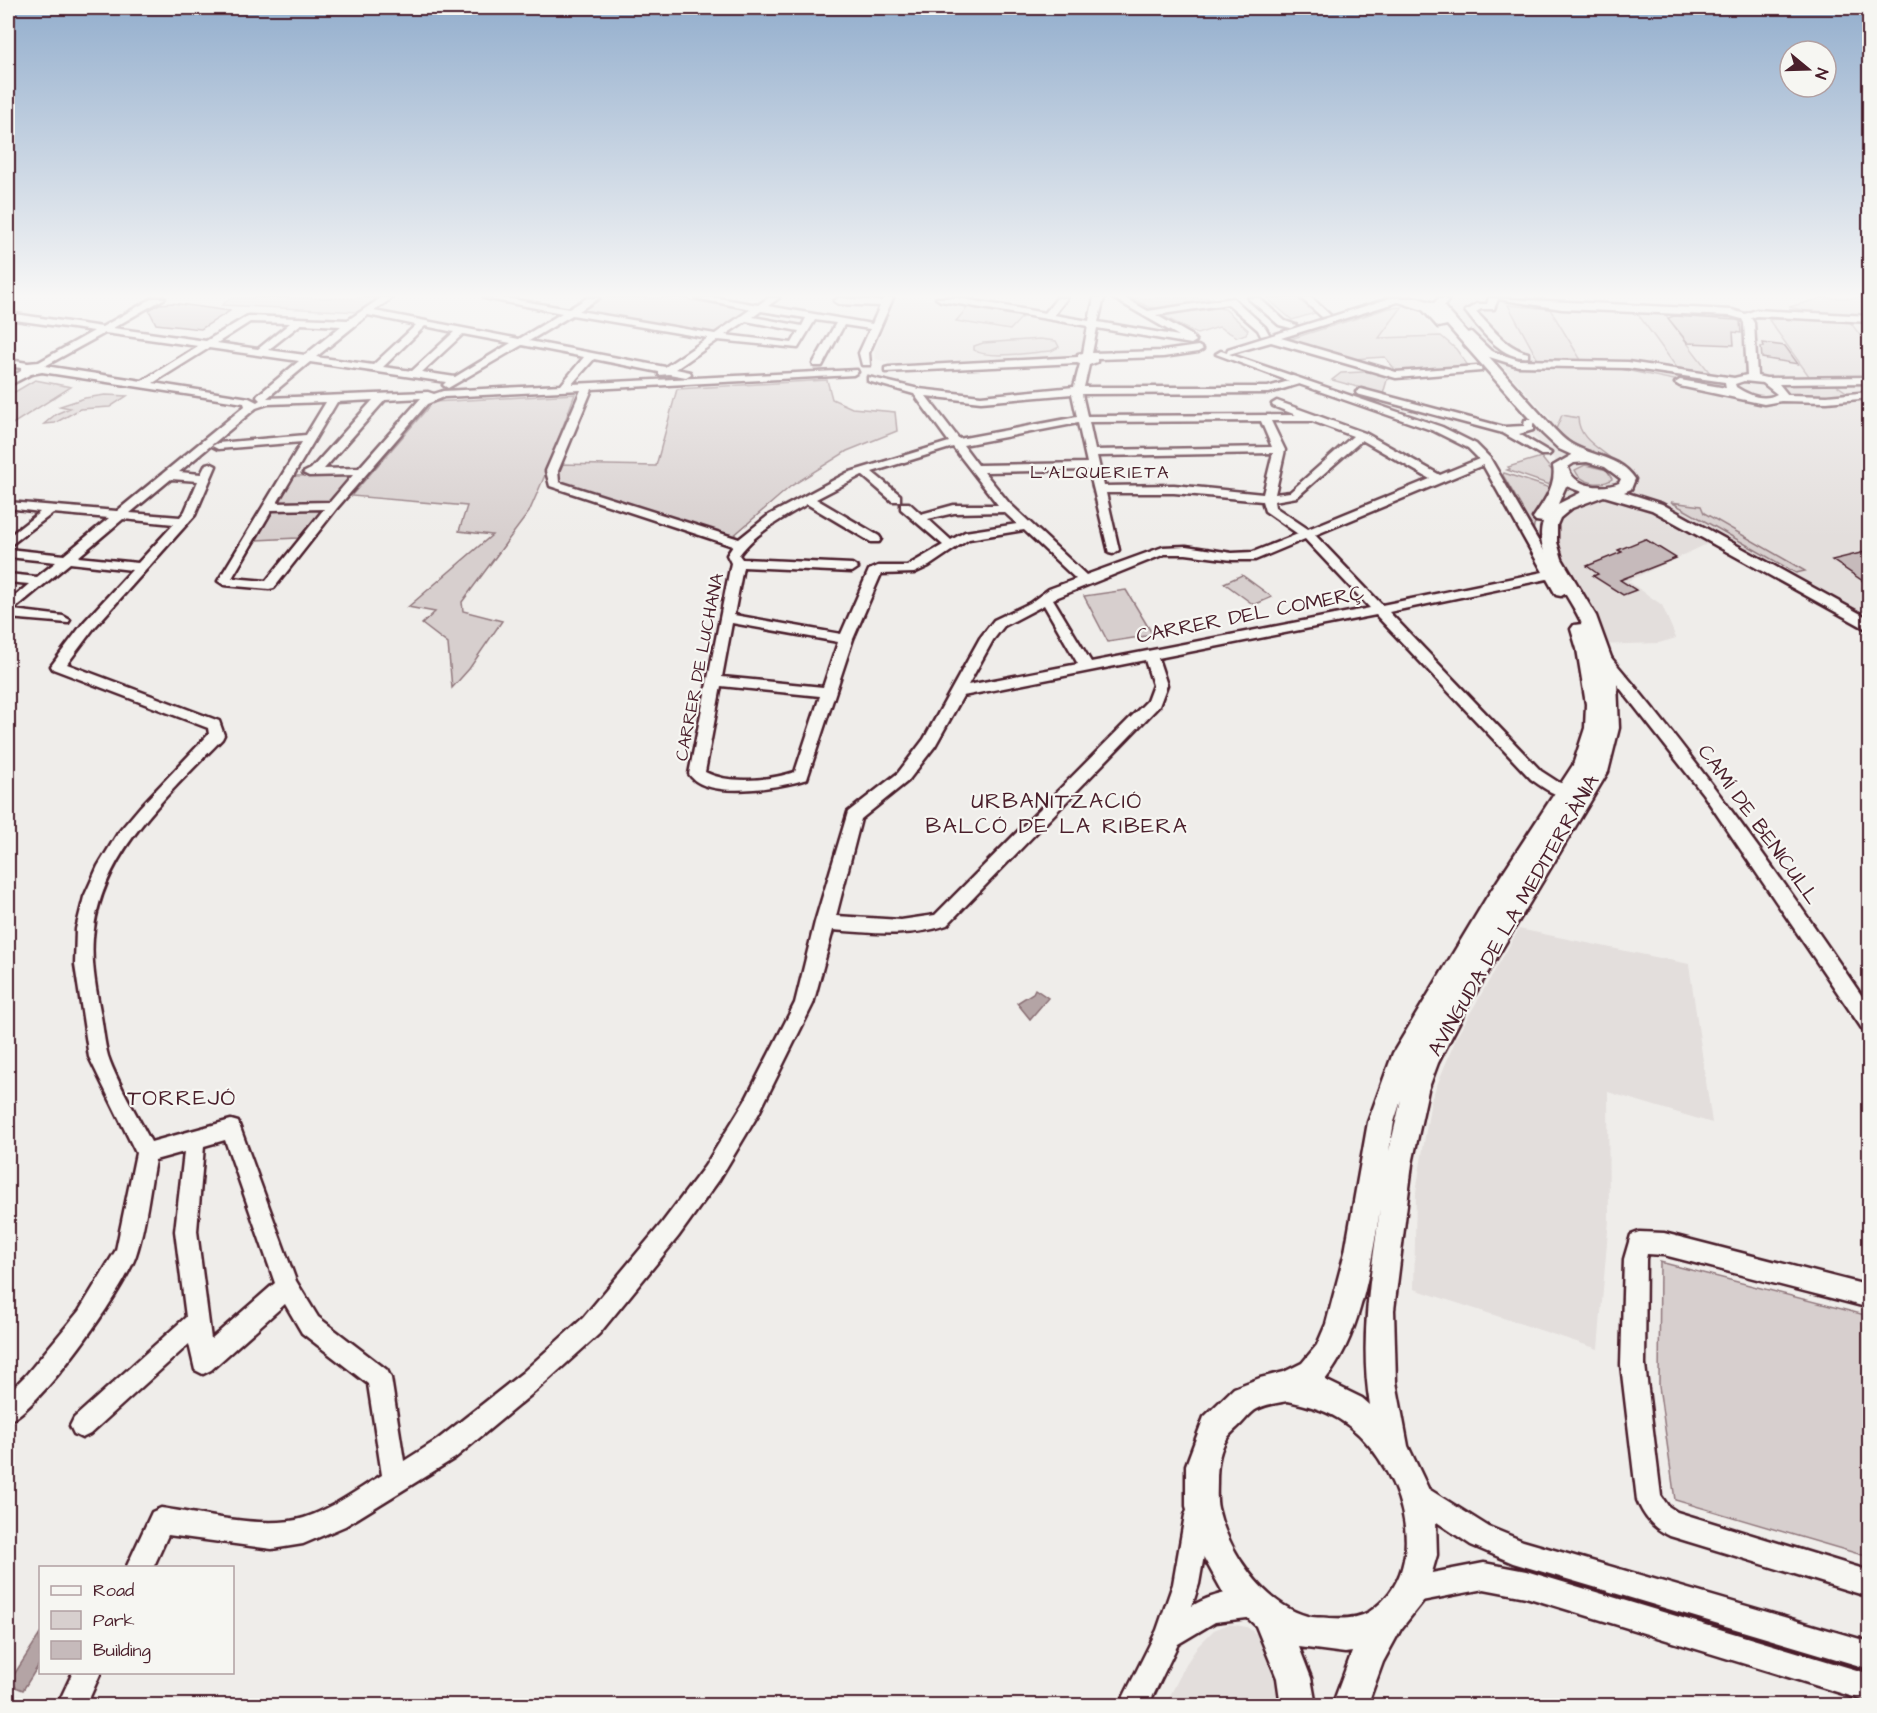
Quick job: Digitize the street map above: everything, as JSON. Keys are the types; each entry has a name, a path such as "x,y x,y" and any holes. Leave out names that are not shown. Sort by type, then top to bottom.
{"main road":[{"path":"1494,378 1536,423 1564,446 1593,459 1612,464 1655,499 1689,520 1869,621"},
{"path":"1501,378 1553,448 1561,469 1576,485 1657,507 1869,626"},
{"path":"1561,592 1543,556 1538,536 1540,521 1556,495 1561,469 1571,459 1593,459"},
{"path":"1605,492 1626,486 1628,479"},
{"name":"AVINGUDA DE LA MEDITERRÀNIA","path":"1393,1450 1381,1382 1380,1310 1399,1164 1416,1090 1427,1060 1459,1000 1598,772 1610,730 1608,683 1603,657 1584,609 1553,556 1548,534 1552,519 1563,507 1581,497 1605,492"},
{"name":"AVINGUDA DE LA MEDITERRÀNIA","path":"1262,1610 1234,1583 1218,1557 1207,1530 1200,1503 1201,1469 1206,1449 1209,1439 1224,1416 1246,1399 1288,1386 1312,1373 1327,1355 1340,1326 1359,1252 1381,1122 1405,1053 1495,903 1582,766 1590,746 1595,704 1586,649 1561,592"},
{"path":"1288,1386 1304,1388 1347,1406 1369,1422 1393,1450 1405,1471 1413,1490 1421,1525 1420,1559 1411,1590 1388,1619 1369,1653 1349,1706"},
{"path":"1262,1610 1299,1631 1332,1637 1362,1634 1388,1619"},
{"path":"1262,1610 1294,1678 1299,1706"}],"street":[{"path":"110,378 257,401 382,397 737,378"},
{"path":"145,384 155,378"},
{"path":"8,608 285,378"},
{"path":"444,378 456,380"},
{"path":"333,399 224,581 269,585 333,505 423,402 459,378"},
{"path":"564,387 572,378"},
{"path":"710,378 716,379"},
{"path":"892,378 918,392 981,399 1077,390 1269,390 1299,381"},
{"path":"1081,378 1077,390 1082,419 1092,453 1113,550"},
{"path":"1291,378 1438,429 1472,446 1486,460 1561,592"},
{"path":"1304,378 1504,430 1525,430 1544,419 1509,378"},
{"path":"1660,378 1779,402 1869,395"},
{"path":"1718,378 1732,380 1752,378 1764,381 1869,380"},
{"path":"1732,380 1731,388 1740,394"},
{"path":"1764,381 1782,391 1779,402"},
{"path":"588,386 552,471 554,484 741,544 773,518 851,475 956,443 1082,419 1310,418"},
{"path":"1269,390 1284,417"},
{"path":"918,392 1006,507 1084,580"},
{"path":"314,473 382,397"},
{"path":"1277,404 1361,435 1439,479"},
{"path":"1263,417 1279,450 1268,498 1269,508 1307,534 1536,775 1552,786 1566,791"},
{"path":"8,1409 34,1383 87,1319 126,1254 146,1153 99,1057 84,964 85,927 95,885 122,838 217,735 214,725 58,666 140,567 191,512 229,423"},
{"path":"1504,430 1545,453"},
{"path":"1100,490 1173,489 1268,498 1293,495 1361,435"},
{"path":"219,446 308,438"},
{"path":"1092,453 1279,450"},
{"path":"140,1566 161,1521 272,1536 303,1531 336,1517 446,1449 575,1341 670,1230 712,1173 740,1126 804,1004 854,816 903,777 930,742 994,628 1006,619 1035,606 1046,597 1084,580 1163,551 1174,549 1221,556 1248,557 1486,460"},
{"path":"167,475 209,469"},
{"path":"976,470 1096,470"},
{"path":"287,474 362,471"},
{"path":"864,471 950,545"},
{"path":"807,499 875,539"},
{"path":"13,505 182,521"},
{"path":"268,507 333,505"},
{"path":"919,518 954,509 1006,507"},
{"path":"8,543 52,508"},
{"path":"974,508 982,532"},
{"path":"716,681 830,692 846,639 874,573 878,570 909,570 925,563 965,536 1026,526"},
{"name":"CARRER DE LUCHANA","path":"741,544 733,555 737,563 697,774 705,780 716,783 788,781 802,775 830,692"},
{"path":"8,553 140,567"},
{"path":"737,563 852,568"},
{"name":"CARRER DEL COMERÇ","path":"958,692 1150,656 1549,574"},
{"path":"8,578 38,581"},
{"path":"1046,597 1087,667"},
{"path":"8,614 63,620"},
{"path":"725,618 846,639"},
{"path":"824,922 915,927 941,920 1150,709 1160,685 1150,656"},
{"name":"CAMÍ DE BENICULL","path":"1603,657 1625,682 1728,817 1797,914 1869,1024"},
{"path":"146,1153 231,1129 287,1287 310,1325 380,1378 395,1482"},
{"path":"195,1139 186,1231 203,1362 287,1287"},
{"path":"1869,1298 1664,1244 1639,1243 1635,1259 1633,1365 1649,1500 1659,1515 1670,1523 1869,1584"},
{"path":"82,1426 197,1322"},
{"path":"1413,1490 1480,1536 1522,1554 1869,1656"},
{"path":"1133,1706 1169,1635 1186,1584 1200,1503"},
{"path":"1411,1590 1484,1576 1526,1584 1869,1688"},
{"path":"1169,1635 1211,1609 1262,1610"},
{"path":"71,1706 87,1674"}],"shaded area":[{"path":"1513,378 1869,378 1869,621 1724,536 1628,581 1662,605 1676,638 1659,643 1596,645 1534,539 1560,482 1555,460 1523,423 1552,420"},
{"path":"1519,929 1689,964 1712,1123 1608,1092 1609,1219 1598,1349 1414,1289 1416,1192 1431,1100 1457,1036"},
{"path":"1035,989 1048,998 1030,1019 1017,1003 1033,993"},
{"path":"1229,1624 1247,1627 1260,1637 1278,1668 1284,1706 1165,1706 1186,1664 1198,1646 1214,1630"},
{"path":"39,1636 39,1665 23,1690 8,1684"}],"green space":[{"path":"1335,378 1392,378 1387,380 1383,394 1332,380"},
{"path":"1664,378 1698,378 1726,382 1728,391"},
{"path":"35,380 71,387 8,427 8,396"},
{"path":"827,380 832,399 852,408 895,412 897,431 847,451 791,486 732,537 569,487 557,480 559,464 656,466 677,389"},
{"path":"1835,384 1849,394 1806,398 1790,397 1778,385"},
{"path":"575,394 529,512 462,602 463,611 502,621 469,669 452,688 448,644 422,624 435,612 408,607 492,535 459,531 467,506 351,496 433,402"},
{"path":"105,395 127,396 110,407 80,409 55,423 44,424 56,414 70,408 60,406 85,398"},
{"path":"1562,415 1578,418 1584,435 1608,456 1586,450 1561,434 1556,429"},
{"path":"1541,457 1553,472 1553,486 1507,470 1510,469 1508,467"},
{"path":"1585,465 1607,470 1612,479 1602,483 1586,481 1575,470"},
{"path":"1504,473 1553,489 1534,525 1533,535 1519,510 1522,508 1503,475"},
{"path":"352,475 331,501 276,503 294,476"},
{"path":"1671,502 1701,506 1704,513 1805,571 1796,573"},
{"path":"323,509 298,538 256,540 273,511"},
{"path":"1242,575 1272,597 1254,605 1224,583"},
{"path":"1126,590 1153,635 1108,642 1084,596"},
{"path":"1660,1262 1869,1316 1869,1557 1675,1500 1659,1386"}],"building":[{"path":"1645,539 1676,558 1620,580 1636,590 1623,595 1593,576 1598,574 1587,566 1622,552 1618,550"},
{"path":"1869,551 1869,585 1832,560"}],"district":[{"name":"L'ALQUERIETA","path":"1100,472"},
{"name":"URBANITZACIÓ BALCÓ DE LA RIBERA","path":"1057,812"},
{"name":"TORREJÓ","path":"182,1097"}]}
